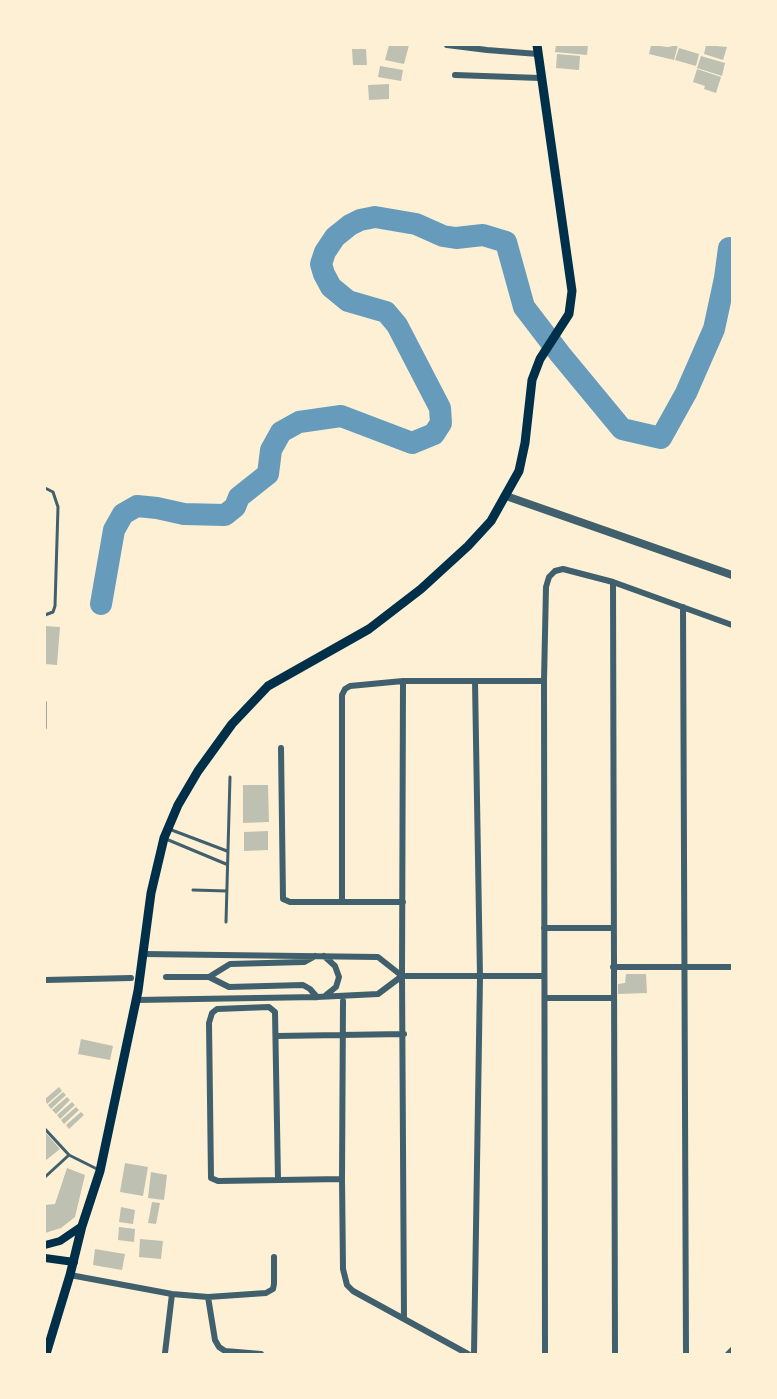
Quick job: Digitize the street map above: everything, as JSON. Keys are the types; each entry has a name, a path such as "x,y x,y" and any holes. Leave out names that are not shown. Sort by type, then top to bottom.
{"main road":[{"path":"46,1354 100,1171 136,1000 151,892 164,838 178,805 198,771 232,724 268,686 369,629 421,589 468,546 491,521 519,471 525,443 532,380 540,358 564,325 569,314 572,291 537,49"},
{"path":"45,1245 60,1241 82,1226"},
{"path":"45,1257 74,1262"}],"street":[{"path":"447,45 537,49"},
{"path":"455,75 540,78"},
{"path":"506,496 732,575"},
{"path":"546,1354 545,998 543,976 546,587 549,577 555,571 563,569 613,582 732,625"},
{"path":"613,582 615,1354"},
{"path":"683,608 686,1354"},
{"path":"342,902 342,694 345,689 350,686 403,681 544,681"},
{"path":"403,681 404,1319"},
{"path":"474,1354 480,977 475,681"},
{"path":"281,748 283,899 290,902 403,902"},
{"path":"544,928 613,928"},
{"path":"144,954 378,957 402,976"},
{"path":"209,977 230,964 304,962 315,956"},
{"path":"324,956 335,966 339,976 336,987 326,996"},
{"path":"614,967 732,967"},
{"path":"136,1000 378,994 402,976 543,976"},
{"path":"166,977 209,977 229,987 303,985 317,997"},
{"path":"45,980 131,978"},
{"path":"545,998 614,998"},
{"path":"343,1001 344,1279 353,1291 468,1354"},
{"path":"278,1180 277,1016 269,1007 217,1009 209,1018 211,1178 218,1181 342,1179"},
{"path":"277,1036 404,1034"},
{"path":"70,1275 172,1294 208,1297 270,1291 274,1284 274,1257"},
{"path":"165,1353 172,1294"},
{"path":"208,1297 215,1340 219,1347 225,1351 261,1354"},
{"path":"728,1354 732,1350"}],"lane":[{"path":"45,488 53,492 58,507 56,606 53,612 45,615"},
{"path":"45,702 45,728"},
{"path":"226,922 230,777"},
{"path":"168,829 227,851"},
{"path":"164,838 227,864"},
{"path":"194,890 227,891"},
{"path":"45,1129 69,1155 100,1171"},
{"path":"45,1177 69,1155"}],"building":[{"path":"389,45 409,45 404,64 385,60"},
{"path":"556,45 588,45 587,55 555,52"},
{"path":"651,45 668,47 678,45 674,60 649,54"},
{"path":"706,45 727,47 723,60 704,54"},
{"path":"679,48 699,54 696,66 675,60"},
{"path":"352,49 366,49 367,65 353,65"},
{"path":"557,54 580,56 579,70 556,68"},
{"path":"701,56 725,63 722,76 697,68"},
{"path":"380,66 403,70 401,81 378,77"},
{"path":"697,69 721,77 716,93 693,82"},
{"path":"389,84 389,99 369,100 368,85"},
{"path":"45,626 60,627 57,665 45,664"},
{"path":"243,785 268,785 269,822 243,823"},
{"path":"268,831 268,850 244,851 244,832"},
{"path":"626,974 646,974 647,993 618,994 618,984 625,983"},
{"path":"81,1039 113,1046 110,1060 78,1054"},
{"path":"59,1087 62,1091 47,1104 45,1099"},
{"path":"63,1092 66,1095 51,1109 48,1105"},
{"path":"67,1097 70,1100 56,1114 52,1110"},
{"path":"72,1102 75,1105 60,1119 57,1115"},
{"path":"76,1107 79,1110 64,1124 61,1120"},
{"path":"81,1112 84,1115 69,1129 66,1125"},
{"path":"45,1132 60,1149 45,1161"},
{"path":"125,1163 148,1167 143,1196 120,1192"},
{"path":"67,1168 85,1175 75,1217 61,1228 45,1233 45,1205 55,1204"},
{"path":"151,1172 167,1175 164,1200 148,1198"},
{"path":"152,1202 160,1203 156,1224 148,1223"},
{"path":"121,1207 135,1210 133,1224 119,1222"},
{"path":"119,1227 135,1229 134,1242 118,1240"},
{"path":"140,1239 163,1241 161,1259 139,1257"},
{"path":"95,1249 125,1254 122,1270 93,1265"}],"waterway":[{"path":"101,604 114,530 123,514 137,506 184,514 225,515 235,507 239,497 268,474 271,450 281,432 299,422 341,416 412,443 434,434 441,423 440,408 397,325 386,312 348,301 331,287 324,274 321,264 325,252 335,237 350,225 375,217 416,224 443,236 456,238 483,235 506,242 524,307 560,354 622,429 661,438 686,393 714,329 729,248 732,248"}]}
